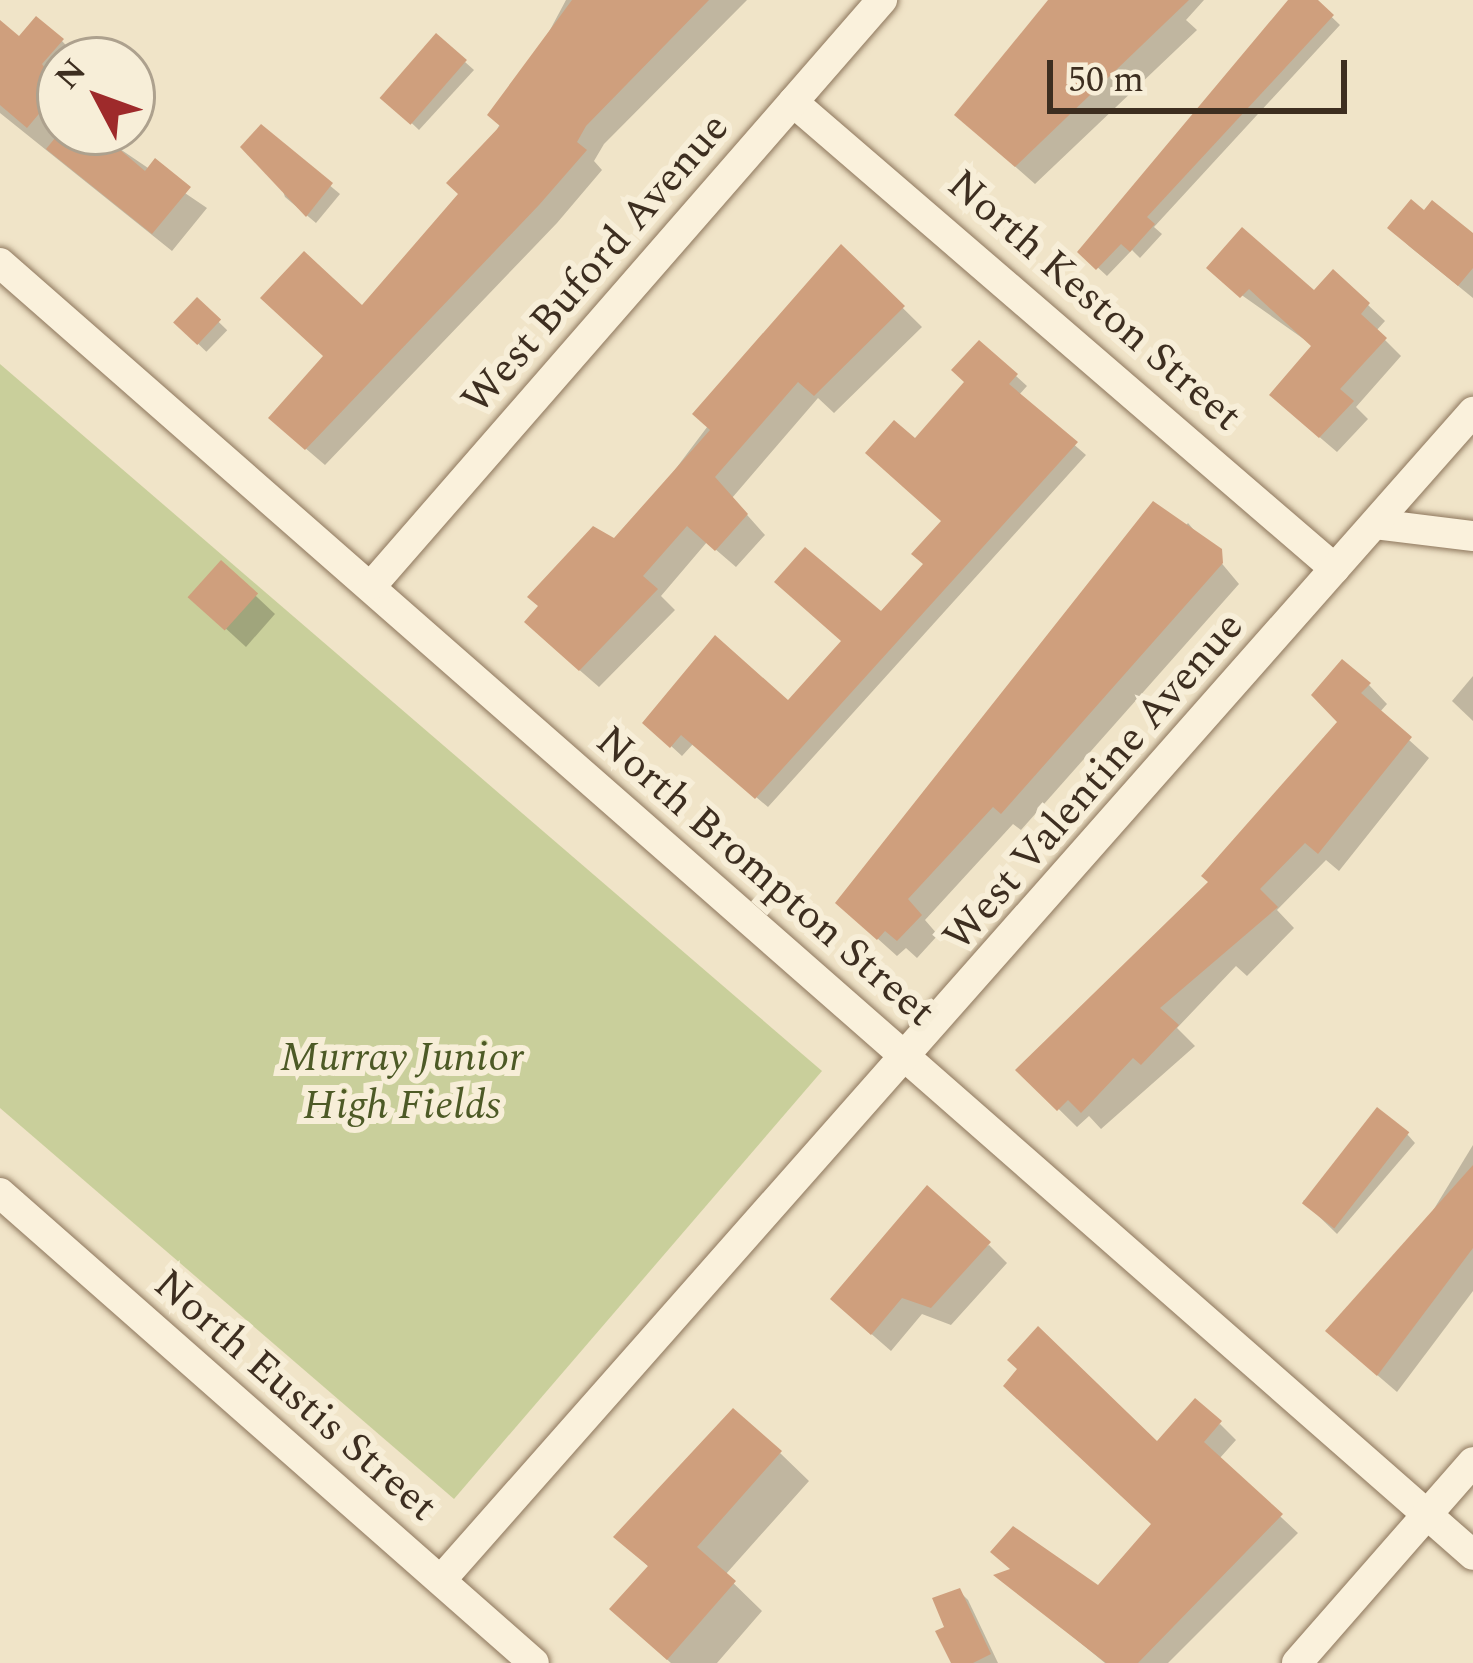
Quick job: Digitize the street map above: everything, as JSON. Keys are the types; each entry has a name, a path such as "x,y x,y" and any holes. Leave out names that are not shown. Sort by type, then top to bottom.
{"street":[{"name":"West Buford Avenue","path":"373,584 882,0"},
{"name":"North Keston Street","path":"793,102 1335,569"},
{"name":"North Brompton Street","path":"0,263 373,584 1473,1555"},
{"name":"West Valentine Avenue","path":"441,1580 908,1060 1473,412"},
{"path":"1375,524 1473,536"},
{"name":"North Eustis Street","path":"0,1193 534,1663"},
{"path":"1297,1663 1473,1462"}],"green space":[{"name":"Murray Junior High Fields","path":"0,364 822,1071 454,1499 0,1108"}],"building":[{"path":"572,0 709,0 586,126 577,142 587,150 539,205 305,450 268,418 323,356 260,298 304,251 362,305 458,194 446,183 500,126 487,115"},
{"path":"1048,0 1189,0 1015,167 954,115"},
{"path":"1288,0 1318,0 1334,15 1147,217 1155,224 1130,252 1121,244 1096,270 1077,252"},
{"path":"36,16 60,36 36,36 36,117 27,128 0,105 0,20 19,36"},
{"path":"436,33 467,60 411,125 380,98"},
{"path":"261,124 333,183 306,217 240,147"},
{"path":"55,156 127,156 145,171 155,158 191,187 152,234"},
{"path":"1411,199 1424,210 1432,200 1473,233 1473,268 1458,286 1387,228"},
{"path":"1242,227 1314,290 1333,269 1370,303 1361,314 1387,338 1340,389 1354,401 1319,438 1269,395 1311,346 1249,289 1240,298 1206,268"},
{"path":"841,244 905,306 814,396 798,382 715,477 748,514 715,551 687,526 643,576 658,589 579,671 524,622 538,606 527,597 593,526 614,538 710,430 692,414"},
{"path":"197,297 221,320 197,345 173,323"},
{"path":"979,340 1018,374 1009,384 1078,442 755,799 681,735 670,748 642,723 715,635 788,700 841,641 774,582 805,547 881,611 923,564 911,554 941,521 865,453 894,420 915,438 964,382 951,370"},
{"path":"1153,501 1222,549 1223,563 1001,814 993,807 908,899 922,915 897,941 885,931 877,940 835,903"},
{"path":"221,560 258,593 225,631 188,597"},
{"path":"1342,659 1371,683 1361,693 1412,737 1318,854 1305,843 1260,889 1278,907 1160,1008 1179,1025 1141,1065 1133,1058 1081,1113 1068,1100 1057,1111 1015,1070 1208,882 1201,876 1337,722 1311,695"},
{"path":"1377,1107 1409,1132 1334,1228 1302,1203"},
{"path":"1473,1165 1473,1248 1377,1376 1325,1331"},
{"path":"927,1185 991,1242 931,1308 902,1298 871,1335 830,1299"},
{"path":"1038,1326 1157,1441 1195,1398 1222,1421 1204,1442 1283,1514 1138,1663 1106,1663 993,1575 1010,1569 990,1552 1013,1526 1098,1585 1151,1524 1003,1386 1017,1369 1007,1360"},
{"path":"733,1408 782,1451 697,1547 736,1581 667,1660 609,1609 648,1566 613,1537"},
{"path":"960,1588 991,1654 973,1663 951,1663 935,1631 944,1627 932,1598"}]}
